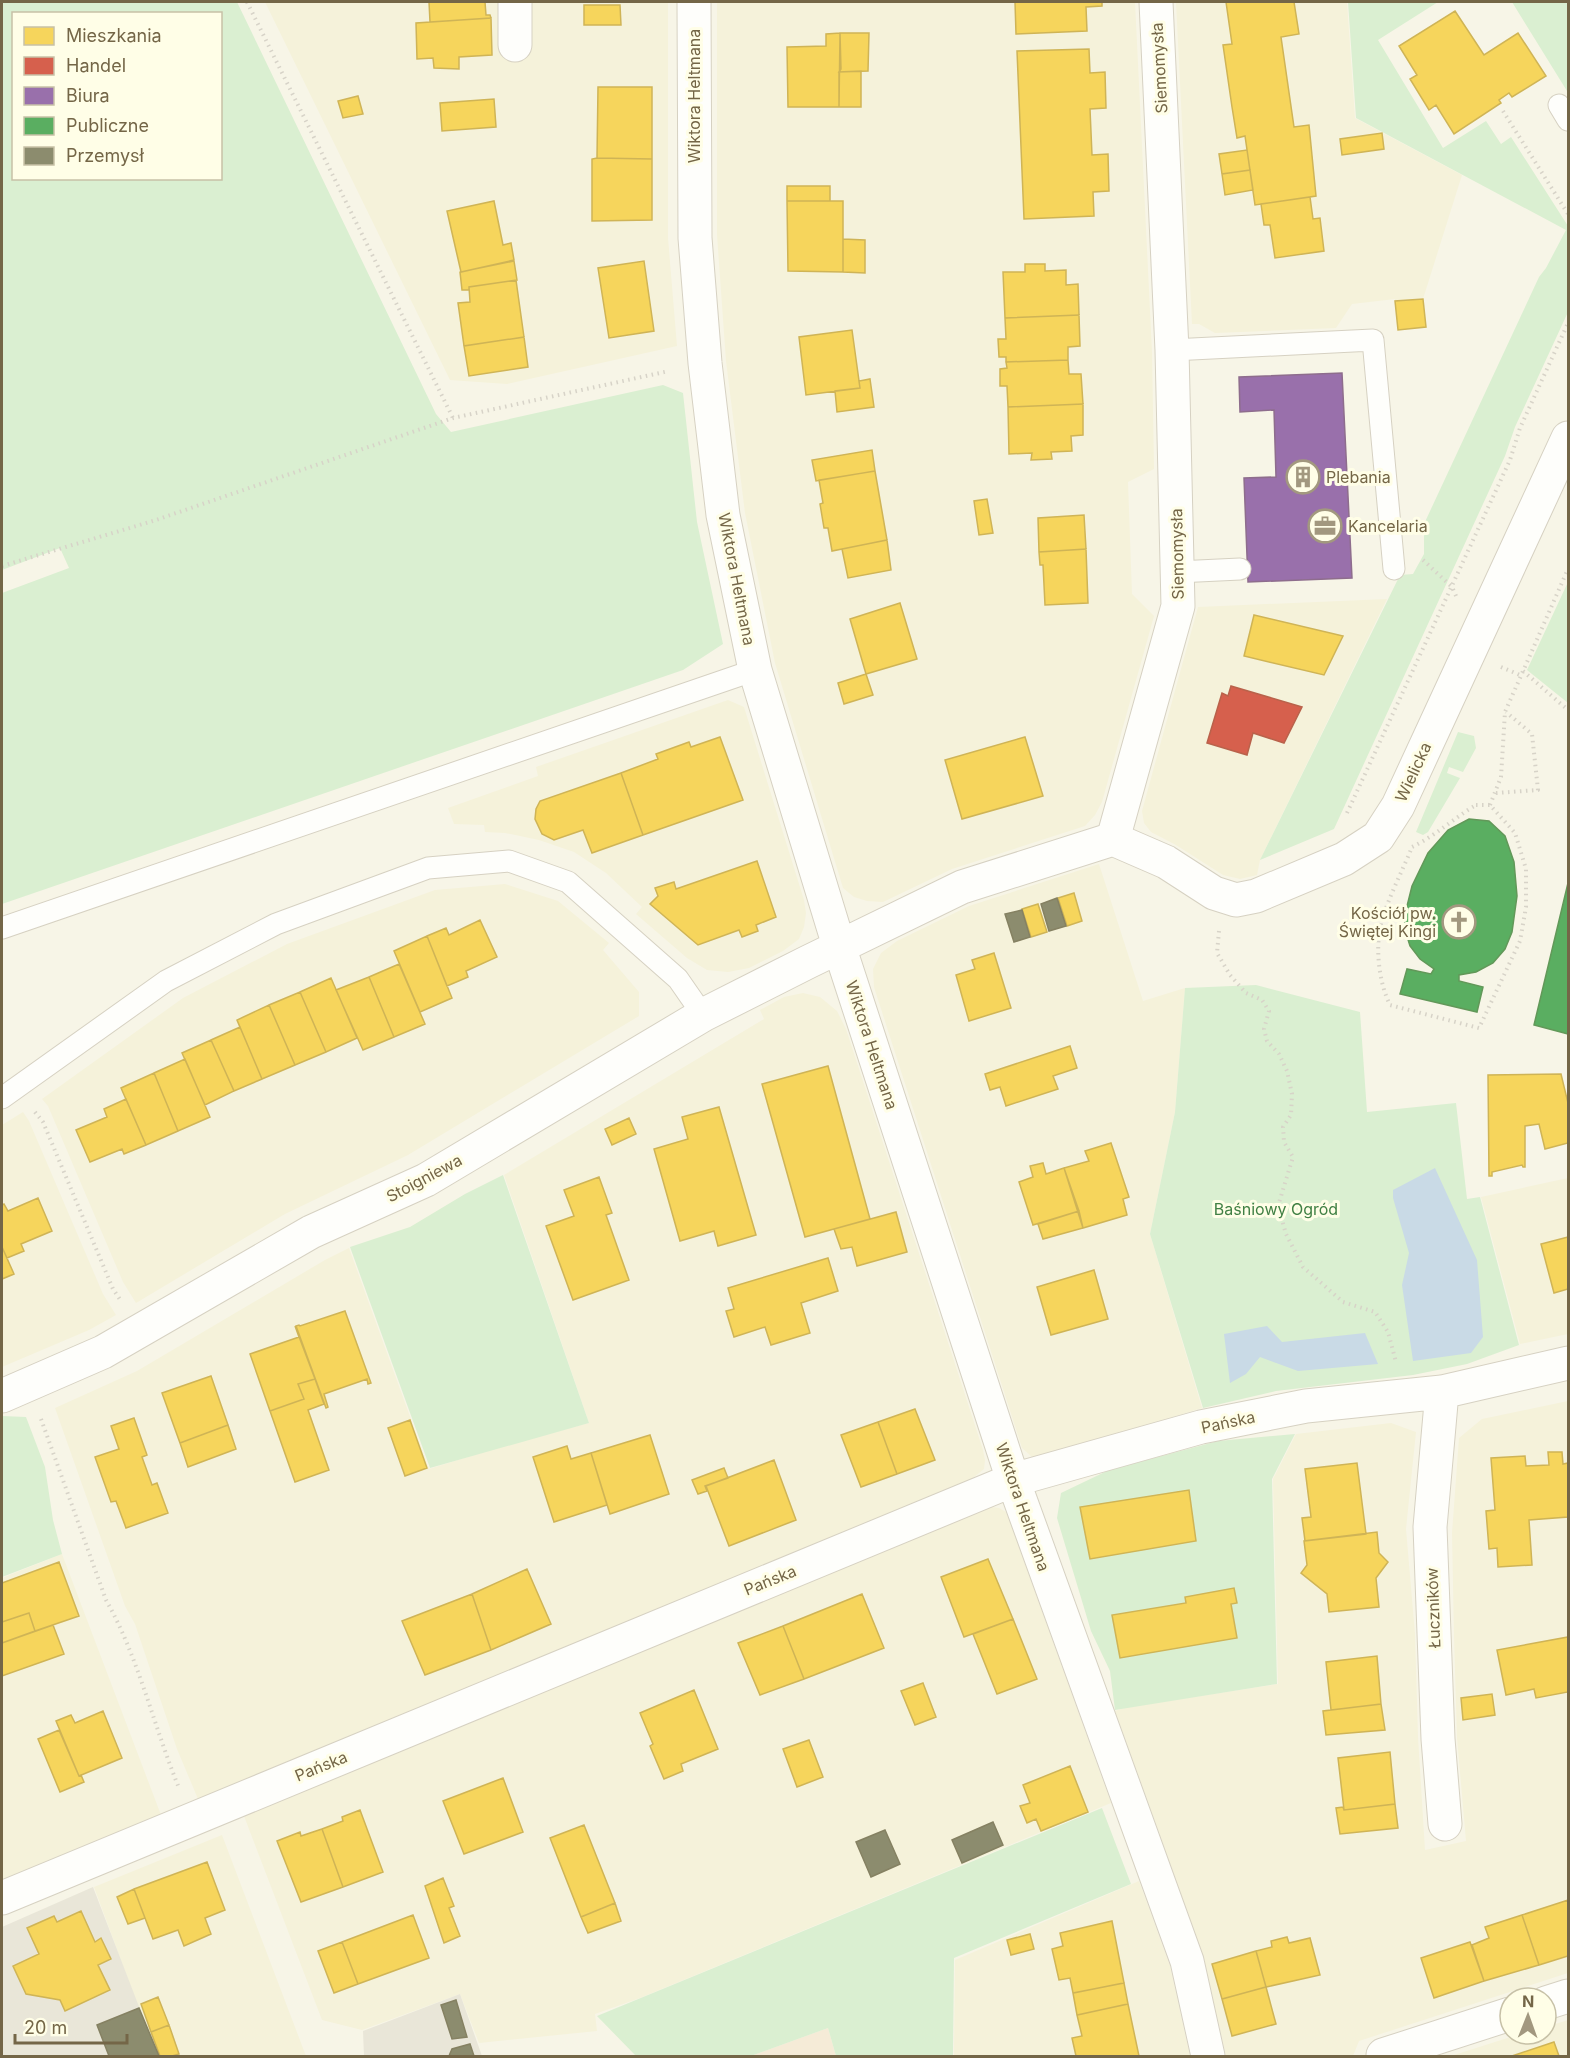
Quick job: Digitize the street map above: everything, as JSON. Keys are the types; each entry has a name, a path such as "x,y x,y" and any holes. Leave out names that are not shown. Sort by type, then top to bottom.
{"street":[{"path":"514,45 515,2"},
{"name":"Wiktora Heltmana","path":"694,2 695,237 705,363 723,515 755,670 839,946 1013,1480 1187,1961 1208,2056"},
{"name":"Siemomysła","path":"1113,839 1178,606 1172,350 1156,2"},
{"name":"Wielicka","path":"1113,839 1166,862 1214,893 1236,900 1256,896 1344,859 1378,837 1398,806 1559,482 1569,438"},
{"path":"839,946 962,887 1113,839"},
{"name":"Stoigniewa","path":"15,1390 103,1352 311,1232 426,1180 703,1015 839,946"},
{"name":"Pańska","path":"2,1898 1013,1480 1201,1427 1306,1406 1442,1392 1569,1364"},
{"name":"Łuczników","path":"1442,1392 1430,1527 1438,1739 1444,1824"},
{"path":"1383,2055 1498,2018"}],"lane":[{"path":"1172,350 1373,340 1394,569"},
{"path":"1177,572 1240,569"},
{"path":"2,928 755,670"},
{"path":"2,1098 166,981 276,924 428,868 509,861 568,882 678,979 703,1015"}],"path":[{"path":"246,2 453,418"},
{"path":"1503,111 1569,214"},
{"path":"1344,820 1510,460 1520,428 1569,323"},
{"path":"2,566 153,521 453,418 705,363"},
{"path":"1490,805 1501,777 1505,712 1569,569"},
{"path":"1523,671 1569,710"},
{"path":"1495,793 1538,790 1532,734 1505,712"},
{"path":"1476,805 1490,805 1515,833 1526,869 1526,907 1520,941 1479,1028 1390,1005 1384,993 1379,961 1381,925 1412,847 1429,839 1450,821 1476,805"},
{"path":"1214,893 1223,920 1218,932 1217,953 1230,975 1246,993 1262,1000 1269,1011 1264,1029 1268,1041 1279,1054 1287,1071 1292,1094 1291,1115 1283,1127 1284,1142 1293,1157 1278,1206 1286,1234 1303,1267 1343,1302 1375,1312 1388,1332 1396,1359 1401,1397"},
{"path":"31,1106 43,1122 113,1289 139,1331"},
{"path":"15,1390 106,1600 120,1626 181,1794"}],"shaded area":[{"path":"265,2 668,2 668,238 677,346 507,384 450,380"},
{"path":"717,2 1135,2 1152,352 1154,469 1128,482 1132,594 1154,616 1102,802 1095,815 1085,826 952,869 883,902 854,897 843,888 775,663 745,513 726,361 717,235"},
{"path":"1176,2 1347,2 1355,118 1462,175 1423,299 1395,301 1395,299 1352,304 1336,328 1215,333 1199,324 1192,324"},
{"path":"1387,599 1260,860 1257,875 1240,879 1223,875 1151,832 1144,823 1142,811 1198,607"},
{"path":"728,700 744,707 804,900 806,913 799,939 783,951 749,968 728,972 707,970 687,958 636,914 642,907 606,873 574,852 539,840 505,833 485,832 484,825 454,824 448,808 538,776 536,767"},
{"path":"1099,864 1143,1001 1185,988 1175,1112 1150,1234 1202,1408 1049,1455 1032,1457 1022,1448 874,987 873,969 881,953 897,941 969,906"},
{"path":"505,884 558,901 609,943 603,950 639,992 639,1016 408,1155 285,1214 136,1303 123,1282 48,1106 42,1099 183,998 287,944 435,890"},
{"path":"803,993 820,997 837,1011 846,1029 983,1450 984,1469 969,1481 198,1799 177,1749 135,1624 125,1606 55,1408 137,1371 349,1248 429,1469 589,1423 504,1175 764,1019 760,1010 784,997"},
{"path":"23,1112 29,1121 103,1294 116,1315 89,1330 2,1367 2,1125"},
{"path":"1568,1178 1568,1334 1520,1344 1481,1197"},
{"path":"1568,1401 1568,1973 1528,1986 1498,1986 1498,1996 1359,2041 1353,2056 1226,2056 1203,1955 1115,1711 1127,1707 1278,1684 1273,1479 1296,1434 1391,1423 1416,1432 1406,1529 1415,1634 1425,1850 1466,1841 1457,1738 1452,1533 1459,1438 1482,1419"},
{"path":"991,1507 1006,1512 1111,1803 640,1998 595,2014 597,2031 479,2043 460,1994 362,2030 322,2020 244,1816"},
{"path":"62,1554 161,1815 2,1880 2,1578"},
{"path":"222,1835 306,2056 159,2056 136,2001 94,1887"},
{"path":"1139,1881 1170,1966 1190,2056 954,2056 955,1960"},
{"path":"93,1887 158,2056 2,2056 2,1927"},
{"path":"460,1994 482,2056 364,2056 363,2031"},
{"path":"1568,2020 1568,2056 1451,2056 1498,2041 1498,2046 1558,2046 1558,2023"},
{"path":"828,2028 836,2056 751,2056"}],"green space":[{"path":"2,2 237,2 436,414 451,432 663,385 683,393 697,522 723,644 683,670 2,904 2,593 69,568 60,548 2,570"},
{"path":"1348,2 1438,2 1378,40 1443,148 1486,121 1501,144 1511,137 1568,226 1568,312 1515,427 1505,456 1334,829 1260,860 1400,575 1413,574 1424,554 1424,524 1539,277 1566,230 1356,118"},
{"path":"1512,2 1568,2 1568,93 1567,91"},
{"path":"1568,582 1568,703 1527,670"},
{"path":"1458,732 1474,736 1476,748 1463,772 1449,767 1447,773 1460,778 1428,832 1423,835 1416,832"},
{"name":"Baśniowy Ogród","path":"1256,985 1360,1012 1367,1112 1456,1103 1467,1199 1480,1197 1519,1345 1467,1364 1413,1375 1276,1391 1203,1408 1150,1234 1175,1112 1185,988"},
{"path":"503,1175 589,1423 430,1468 350,1247 410,1227 465,1194"},
{"path":"2,1416 26,1417 45,1467 53,1520 62,1554 2,1577"},
{"path":"1295,1434 1272,1479 1277,1684 1115,1710 1110,1671 1091,1631 1057,1518 1061,1493 1109,1470 1218,1441"},
{"path":"1102,1808 1131,1884 954,1958 953,2056 836,2056 828,2028 751,2056 636,2056 597,2016"}],"water":[{"path":"1435,1168 1477,1260 1483,1337 1471,1353 1413,1361 1402,1285 1409,1253 1393,1198 1393,1190"},
{"path":"1267,1326 1282,1342 1365,1333 1378,1364 1298,1371 1260,1357 1246,1374 1230,1383 1224,1334"}],"building: Mieszkania":[{"path":"429,2 485,2 486,15 490,15 491,18 430,22"},
{"path":"1015,2 1102,2 1102,6 1086,7 1087,31 1016,34"},
{"path":"1226,2 1294,2 1299,34 1281,37 1294,127 1309,125 1316,196 1255,205 1245,136 1237,138 1223,45 1232,44"},
{"path":"584,5 620,5 621,25 584,25"},
{"path":"1455,11 1484,55 1518,33 1546,76 1512,97 1509,93 1499,100 1501,103 1454,134 1436,105 1429,110 1410,79 1417,75 1399,46"},
{"path":"491,18 492,55 459,57 459,69 434,68 433,58 417,59 416,23"},
{"path":"840,33 839,107 788,107 787,47 826,46 826,34"},
{"path":"840,33 869,33 868,71 839,72 841,69"},
{"path":"1089,49 1090,73 1105,72 1106,108 1090,109 1092,155 1108,154 1109,191 1093,192 1094,216 1024,219 1017,51"},
{"path":"861,71 861,107 839,107 839,72"},
{"path":"598,87 652,87 652,159 597,158"},
{"path":"358,96 363,114 343,118 338,101"},
{"path":"494,99 496,127 442,131 440,103"},
{"path":"1382,133 1384,149 1342,155 1340,139"},
{"path":"1247,150 1250,170 1222,174 1219,154"},
{"path":"592,159 652,159 652,220 592,221"},
{"path":"1250,170 1253,190 1225,195 1222,174"},
{"path":"787,186 830,186 830,201 787,201"},
{"path":"1310,197 1313,219 1320,218 1324,251 1275,258 1270,225 1264,225 1261,204"},
{"path":"494,201 503,245 511,243 514,260 461,272 447,211"},
{"path":"787,201 843,201 843,272 788,271"},
{"path":"843,239 865,240 865,273 843,272"},
{"path":"514,261 517,280 462,290 460,272"},
{"path":"644,261 654,331 609,338 598,268"},
{"path":"1025,264 1045,264 1045,271 1066,270 1066,285 1078,284 1079,315 1005,318 1003,272 1025,272"},
{"path":"516,280 524,337 464,346 458,303 470,302 469,287"},
{"path":"1423,299 1426,327 1398,330 1395,301"},
{"path":"1079,315 1080,346 1068,347 1068,360 1006,362 1006,357 999,357 998,339 1006,339 1005,318"},
{"path":"852,330 860,388 806,395 799,337"},
{"path":"524,337 528,367 469,376 464,346"},
{"path":"1068,360 1069,374 1081,374 1083,404 1008,407 1007,386 1000,386 1000,369 1007,368 1006,362"},
{"path":"870,379 874,407 837,412 835,391 860,388 859,381"},
{"path":"1083,404 1083,435 1071,436 1072,451 1051,452 1052,459 1031,460 1032,453 1009,454 1008,407"},
{"path":"872,450 875,471 816,481 812,460"},
{"path":"875,471 887,540 832,551 828,528 824,528 819,480"},
{"path":"987,499 993,533 979,535 974,501"},
{"path":"1084,515 1086,549 1039,552 1038,518"},
{"path":"887,540 891,570 848,578 842,549"},
{"path":"1086,549 1088,603 1045,605 1043,565 1040,565 1039,552"},
{"path":"900,603 917,659 866,674 850,619"},
{"path":"1254,615 1343,636 1324,675 1244,656"},
{"path":"866,674 873,695 844,704 838,683"},
{"path":"720,737 743,800 643,835 621,773 658,759 656,754 689,742 691,747"},
{"path":"1025,737 1043,796 962,819 945,760"},
{"path":"621,773 643,835 592,853 583,830 554,840 542,834 535,819 540,801"},
{"path":"757,861 776,917 756,925 758,931 742,937 739,930 698,945 650,904 658,896 655,888 674,882 676,889"},
{"path":"1074,893 1082,921 1067,926 1058,898"},
{"path":"1038,904 1047,932 1031,937 1022,909"},
{"path":"480,920 497,957 466,971 468,977 447,986 427,936 446,928 449,935"},
{"path":"427,936 452,998 420,1012 394,951"},
{"path":"994,953 1011,1008 969,1021 956,975 975,969 972,960"},
{"path":"399,964 425,1024 394,1037 369,977"},
{"path":"369,977 394,1037 363,1050 336,990"},
{"path":"331,978 357,1038 326,1052 300,992"},
{"path":"300,992 326,1052 295,1065 269,1005"},
{"path":"269,1005 295,1065 262,1079 237,1020"},
{"path":"240,1027 262,1079 234,1091 211,1040"},
{"path":"211,1040 234,1091 205,1105 182,1053"},
{"path":"1070,1046 1077,1068 1053,1076 1058,1089 1006,1106 1000,1087 990,1090 985,1074"},
{"path":"185,1059 210,1117 178,1131 154,1073"},
{"path":"828,1066 870,1219 805,1237 762,1084"},
{"path":"154,1073 178,1131 146,1145 121,1088"},
{"path":"1561,1074 1568,1103 1568,1143 1545,1149 1539,1124 1525,1126 1525,1167 1522,1165 1492,1172 1492,1176 1489,1176 1488,1075"},
{"path":"126,1099 146,1145 124,1154 122,1149 90,1162 76,1130 107,1117 104,1109"},
{"path":"719,1107 756,1235 718,1246 714,1231 680,1241 654,1149 688,1139 682,1117"},
{"path":"629,1118 636,1134 612,1145 605,1129"},
{"path":"1111,1143 1129,1197 1123,1199 1127,1215 1083,1228 1064,1168 1089,1161 1085,1151"},
{"path":"1043,1163 1046,1174 1064,1168 1079,1211 1033,1225 1019,1182 1033,1177 1030,1166"},
{"path":"599,1177 612,1213 606,1215 629,1280 573,1300 546,1226 574,1216 564,1190"},
{"path":"38,1198 52,1231 21,1244 24,1251 7,1258 2,1247 2,1205 4,1204 8,1211"},
{"path":"1079,1211 1083,1228 1043,1239 1038,1224"},
{"path":"896,1212 907,1252 857,1266 852,1247 841,1249 834,1229"},
{"path":"1568,1237 1568,1289 1554,1293 1541,1244"},
{"path":"2,1247 14,1274 2,1279"},
{"path":"828,1258 838,1291 801,1303 810,1333 771,1345 765,1327 734,1337 726,1311 734,1309 728,1288"},
{"path":"1094,1270 1108,1319 1051,1335 1037,1287"},
{"path":"345,1311 371,1383 368,1384 367,1379 324,1394 328,1407 326,1408 296,1326"},
{"path":"295,1326 315,1379 298,1384 304,1399 270,1411 250,1354 299,1337"},
{"path":"211,1376 228,1425 180,1443 162,1393"},
{"path":"315,1379 324,1404 308,1410 329,1470 295,1482 270,1411 304,1399 298,1384"},
{"path":"915,1409 935,1460 897,1474 878,1422"},
{"path":"134,1418 147,1455 142,1457 152,1485 157,1483 168,1513 126,1528 116,1501 111,1502 95,1457 119,1449 111,1426"},
{"path":"410,1420 427,1468 405,1476 388,1428"},
{"path":"878,1422 897,1474 861,1487 841,1435"},
{"path":"228,1425 236,1449 188,1467 180,1443"},
{"path":"650,1435 669,1494 610,1514 591,1453"},
{"path":"567,1446 571,1459 591,1453 607,1505 554,1522 533,1457"},
{"path":"1548,1452 1562,1452 1563,1464 1568,1463 1568,1517 1529,1520 1532,1565 1498,1567 1497,1548 1489,1549 1486,1511 1495,1510 1491,1458 1525,1456 1526,1466 1549,1465"},
{"path":"774,1460 796,1520 729,1546 706,1486"},
{"path":"1357,1463 1366,1534 1305,1541 1302,1518 1311,1517 1305,1469"},
{"path":"724,1468 728,1478 705,1486 707,1491 698,1494 692,1480"},
{"path":"1189,1490 1196,1541 1090,1559 1080,1507"},
{"path":"1377,1532 1379,1553 1388,1562 1376,1578 1379,1607 1329,1612 1327,1594 1301,1573 1307,1565 1304,1541"},
{"path":"988,1559 1013,1619 964,1637 941,1577"},
{"path":"59,1562 79,1616 35,1631 29,1613 2,1622 2,1583"},
{"path":"527,1569 551,1624 491,1650 472,1594"},
{"path":"1234,1588 1237,1603 1231,1604 1237,1638 1120,1658 1112,1615 1186,1603 1185,1597"},
{"path":"472,1594 491,1650 425,1675 402,1621"},
{"path":"862,1594 884,1648 804,1679 783,1626"},
{"path":"29,1613 35,1631 2,1643 2,1622"},
{"path":"1013,1619 1037,1679 997,1694 973,1634"},
{"path":"53,1625 64,1654 2,1676 2,1643"},
{"path":"783,1626 804,1679 760,1695 738,1643"},
{"path":"1568,1637 1568,1692 1536,1698 1534,1689 1506,1695 1497,1650"},
{"path":"1377,1656 1381,1704 1331,1710 1326,1662"},
{"path":"923,1683 936,1717 915,1725 901,1691"},
{"path":"694,1690 718,1749 681,1764 683,1771 664,1779 650,1746 653,1744 640,1713"},
{"path":"1492,1694 1495,1715 1463,1720 1461,1698"},
{"path":"1381,1704 1385,1730 1326,1735 1323,1711"},
{"path":"103,1711 122,1758 79,1776 56,1721 71,1715 75,1723"},
{"path":"59,1730 79,1776 81,1775 84,1782 60,1792 38,1739"},
{"path":"809,1740 823,1777 797,1787 783,1749"},
{"path":"1390,1752 1395,1804 1344,1810 1338,1758"},
{"path":"1070,1766 1088,1812 1041,1831 1036,1819 1027,1823 1020,1806 1030,1803 1023,1785"},
{"path":"503,1778 523,1832 464,1854 443,1801"},
{"path":"1395,1804 1398,1828 1340,1834 1336,1808 1343,1807 1344,1810"},
{"path":"360,1810 383,1872 343,1887 322,1829 343,1821 342,1817"},
{"path":"584,1825 615,1903 581,1917 550,1838"},
{"path":"322,1829 343,1887 301,1902 277,1841 300,1832 301,1836"},
{"path":"207,1862 225,1910 205,1918 211,1934 184,1946 178,1930 153,1939 134,1889"},
{"path":"443,1878 454,1906 449,1908 460,1936 444,1943 425,1886"},
{"path":"134,1889 145,1918 128,1924 117,1897"},
{"path":"1568,1900 1568,1956 1539,1965 1522,1915"},
{"path":"615,1903 621,1921 588,1933 581,1917"},
{"path":"81,1911 95,1942 101,1938 111,1959 98,1965 110,1990 65,2011 60,2000 26,1994 13,1966 39,1954 27,1928 54,1916 57,1922"},
{"path":"413,1915 429,1958 358,1984 342,1942"},
{"path":"1522,1915 1539,1965 1484,1981 1472,1945 1489,1938 1485,1927"},
{"path":"1112,1921 1124,1983 1073,1993 1070,1978 1059,1980 1052,1949 1063,1946 1060,1933"},
{"path":"1030,1934 1034,1949 1011,1955 1007,1940"},
{"path":"1287,1937 1289,1943 1310,1938 1320,1975 1266,1987 1256,1951 1272,1947 1271,1941"},
{"path":"342,1942 358,1984 334,1993 318,1951"},
{"path":"1470,1942 1484,1981 1434,1998 1421,1958"},
{"path":"1256,1951 1266,1987 1222,1999 1212,1964"},
{"path":"1124,1983 1128,2004 1077,2015 1073,1993"},
{"path":"1266,1987 1276,2024 1232,2036 1222,1999"},
{"path":"158,1997 169,2025 151,2032 141,2004"},
{"path":"1128,2004 1139,2056 1076,2056 1072,2038 1082,2036 1077,2015"},
{"path":"169,2025 179,2054 160,2056 151,2032"},
{"path":"1542,2046 1555,2046 1559,2056 1512,2056"}],"building: Handel":[{"path":"1231,686 1302,707 1284,743 1253,733 1247,755 1207,743 1222,693 1228,696"}],"building: Biura":[{"name":"Plebania","path":"1342,373 1352,578 1248,582 1244,478 1276,477 1274,410 1240,412 1239,377"}],"building: Publiczne":[{"name":"Kościół pw. Świętej Kingi","path":"1469,819 1489,821 1505,836 1514,862 1517,896 1512,932 1505,949 1493,963 1476,972 1459,975 1459,981 1483,987 1477,1012 1400,994 1407,969 1431,974 1434,969 1420,959 1410,946 1405,930 1405,914 1412,886 1428,853 1448,830"},
{"path":"1568,883 1568,1034 1534,1025"}],"building: Przemysł":[{"path":"1057,898 1066,926 1049,931 1041,904"},
{"path":"1022,910 1030,937 1014,942 1005,914"},
{"path":"993,1822 1003,1845 962,1863 952,1840"},
{"path":"885,1830 900,1864 871,1877 856,1842"},
{"path":"456,2000 467,2037 452,2039 441,2005"},
{"path":"139,2008 159,2056 109,2056 97,2025"},
{"path":"470,2044 474,2056 449,2056 452,2049"}],"place":[{"name":"Plebania","path":"1303,477"},
{"name":"Kancelaria","path":"1325,526"},
{"name":"Kościół pw. Świętej Kingi","path":"1459,922"}]}
